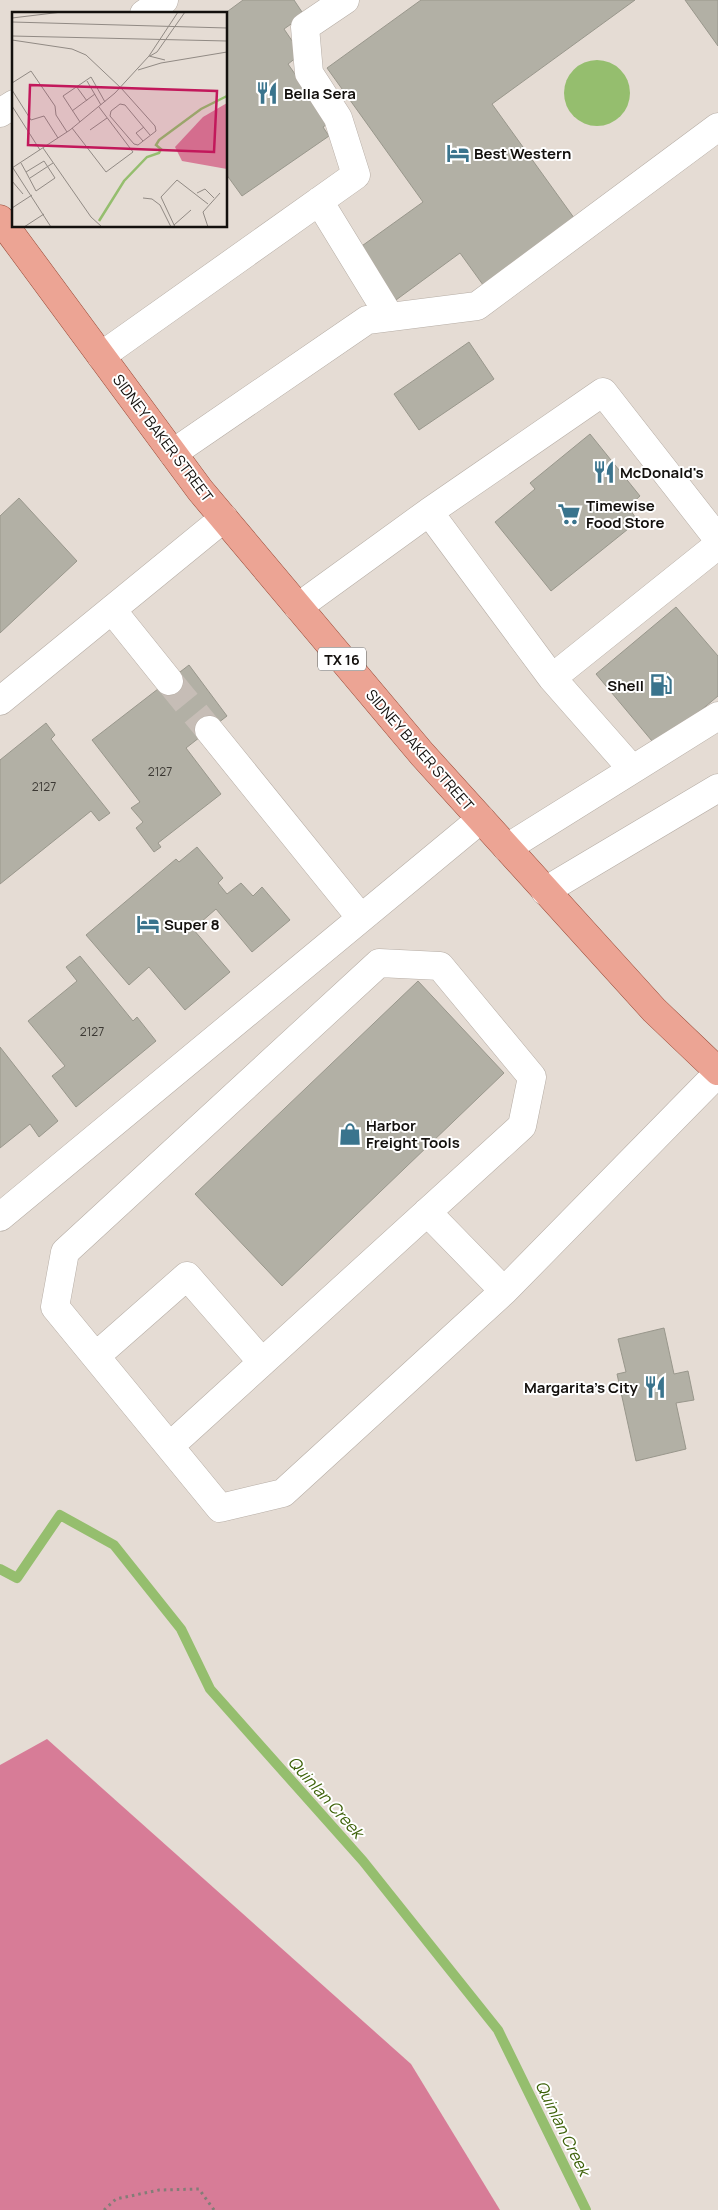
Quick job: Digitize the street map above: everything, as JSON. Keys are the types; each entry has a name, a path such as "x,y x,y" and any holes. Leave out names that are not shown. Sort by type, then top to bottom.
{"main road":[{"name":"SIDNEY BAKER STREET","path":"0,219 173,453 224,518 415,747 654,1010 718,1072"}],"lane":[{"path":"147,12 164,0"},
{"path":"101,356 356,175 338,118 309,73 305,27 345,0"},
{"path":"0,113 12,105"},
{"path":"173,453 368,320 476,306 718,127"},
{"path":"319,201 390,317"},
{"path":"298,607 429,512 603,392 718,539"},
{"path":"429,512 552,678 632,769"},
{"path":"0,701 224,518"},
{"path":"552,678 718,545"},
{"path":"112,610 169,681"},
{"path":"507,848 718,716"},
{"path":"209,730 361,918"},
{"path":"546,891 718,788"},
{"path":"0,1217 481,819"},
{"path":"170,1446 522,1126 532,1077 440,966 379,963 64,1252 55,1307 220,1508 283,1493 504,1291 718,1072"},
{"path":"427,1212 504,1291"},
{"path":"96,1356 187,1276 262,1362"}],"path":[{"path":"104,2210 116,2198 159,2190 200,2189 214,2210"}],"shaded area":[{"path":"597,60 610,63 620,70 627,80 630,93 627,106 620,116 610,123 597,126 584,123 574,116 567,106 564,93 567,80 574,70 584,63"},
{"path":"47,1739 411,2064 500,2210 0,2210 0,1765"}],"building":[{"name":"Bella Sera","path":"243,0 294,0 304,15 284,29 301,54 288,64 329,123 323,127 329,136 242,196 228,177 227,12"},
{"name":"Best Western","path":"421,0 635,0 492,104 577,222 486,289 460,253 396,300 359,248 423,202 327,68"},
{"path":"685,0 718,0 718,46"},
{"path":"469,342 494,379 419,430 394,394"},
{"name":"Timewise Food Store","path":"590,434 640,496 628,507 638,521 551,591 495,522 535,489 530,483"},
{"path":"19,498 77,561 0,633 0,516"},
{"name":"Shell","path":"676,607 718,656 718,696 657,747 596,674"},
{"path":"189,665 227,716 186,748 221,794 158,843 161,847 154,852 136,828 143,822 131,808 140,802 92,740"},
{"path":"46,723 55,735 51,739 110,813 99,821 91,811 0,884 0,760"},
{"name":"Super 8","path":"197,847 223,878 218,883 227,894 241,883 253,896 262,887 290,920 252,952 216,909 193,929 230,972 185,1010 149,967 129,985 86,935 176,859 179,862"},
{"path":"80,956 133,1021 137,1017 156,1041 76,1107 52,1076 65,1066 28,1021 77,981 66,967"},
{"name":"Harbor Freight Tools","path":"418,981 504,1073 282,1286 195,1194"},
{"path":"0,1047 58,1121 39,1137 30,1124 0,1148"},
{"name":"Margarita's City","path":"664,1328 674,1374 688,1371 694,1400 676,1403 686,1449 636,1461 617,1374 626,1372 618,1339"}],"waterway":[{"name":"Quinlan Creek","path":"0,1569 17,1578 60,1515 114,1545 181,1629 210,1689 363,1861 498,2030 586,2210"}],"tunnel":[{"path":"169,681 209,730"}],"place":[{"name":"Bella Sera","path":"267,93"},
{"name":"Best Western","path":"458,153"},
{"name":"McDonald's","path":"604,472"},
{"name":"Timewise Food Store","path":"569,514"},
{"name":"Shell","path":"661,685"},
{"name":"Super 8","path":"148,924"},
{"name":"Harbor Freight Tools","path":"350,1134"},
{"name":"Margarita's City","path":"655,1387"}]}
